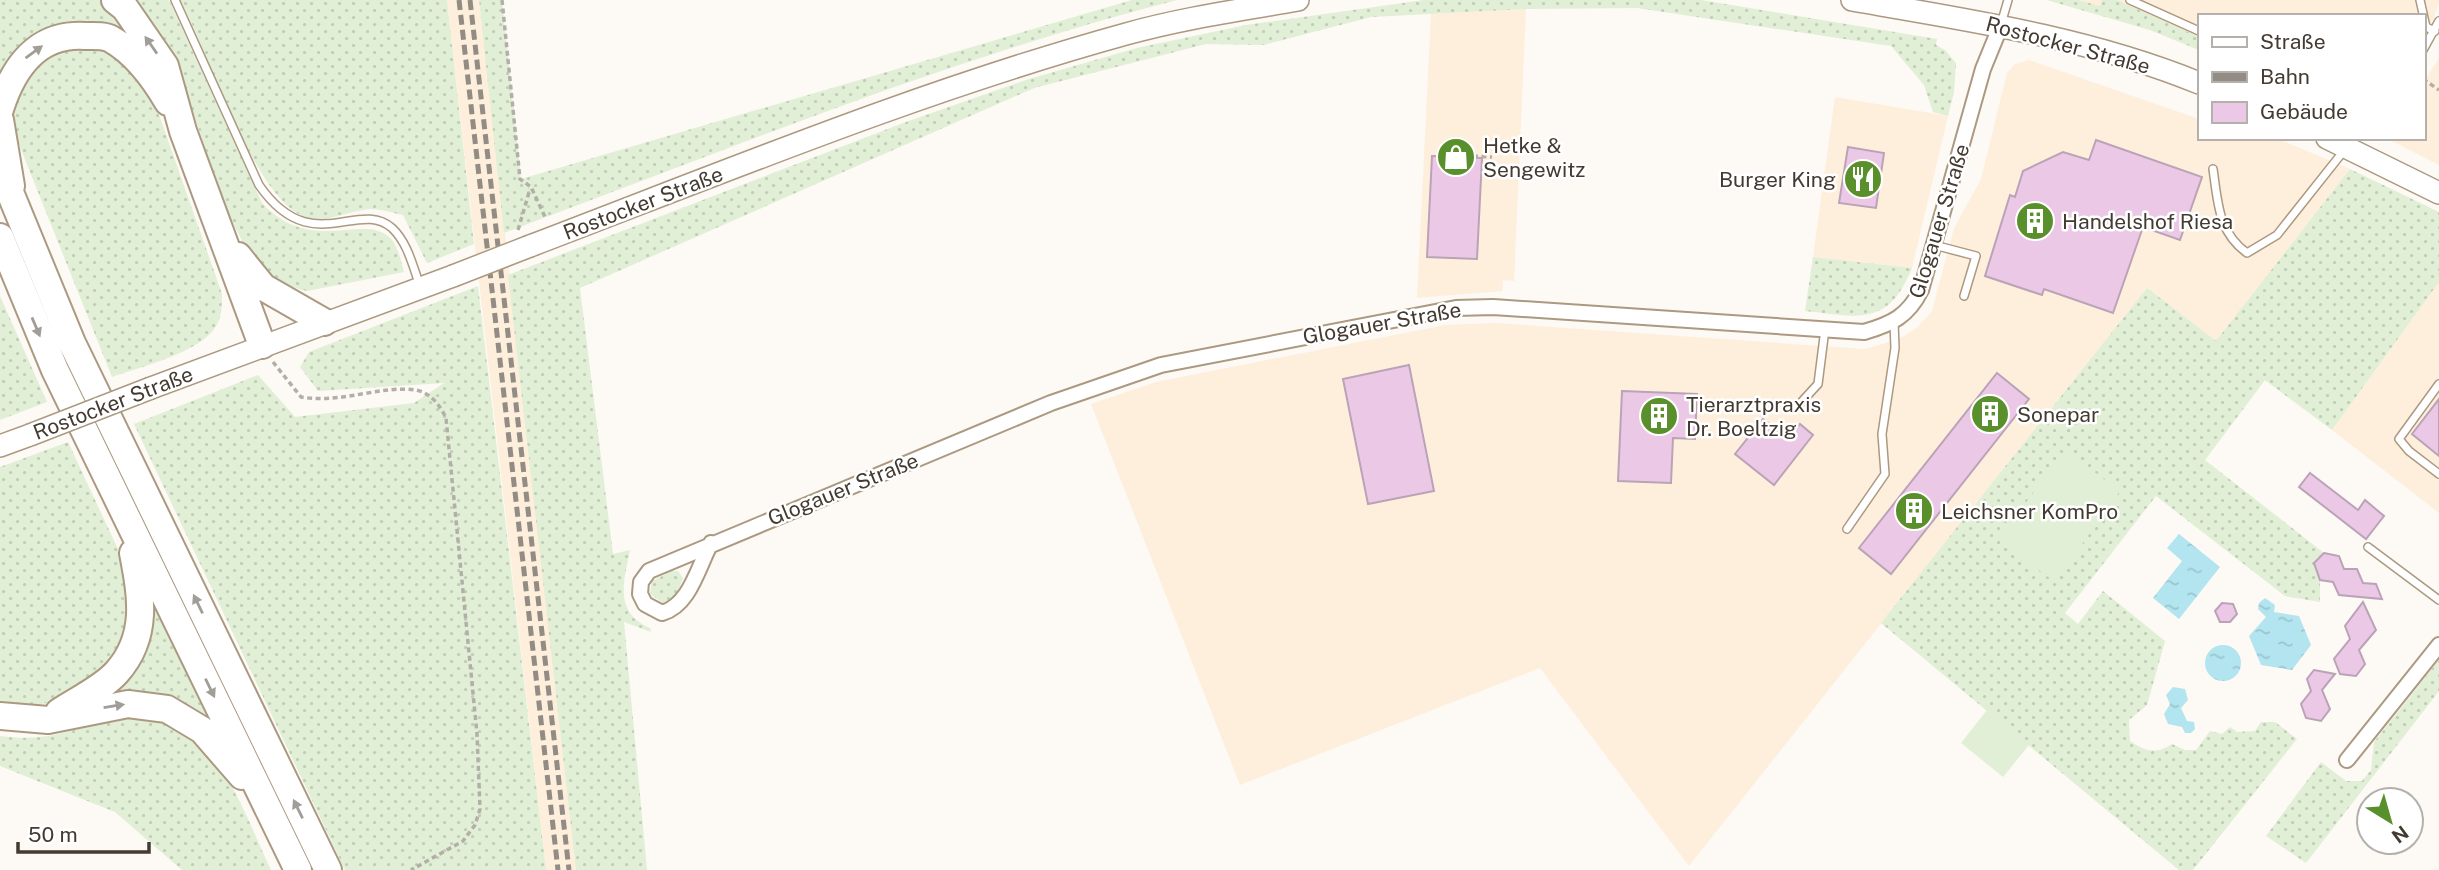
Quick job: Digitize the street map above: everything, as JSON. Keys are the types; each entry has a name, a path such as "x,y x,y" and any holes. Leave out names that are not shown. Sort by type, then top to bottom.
{"highway":[{"path":"116,0 125,8 165,66 183,131 262,345"},
{"path":"0,109 14,72 37,48 65,37 108,37 133,55 159,87 183,131"},
{"path":"0,120 15,208"},
{"path":"0,168 72,344 328,870"},
{"path":"0,237 55,370 298,870"},
{"path":"225,240 263,287 324,322"},
{"path":"48,720 117,672 134,644 143,614 126,517"},
{"path":"0,716 48,720 128,704 167,709 202,730 268,807"}],"street":[{"name":"Rostocker Straße","path":"0,446 262,345 453,276 524,238 896,108 1023,65 1153,27 1298,0"},
{"name":"Rostocker Straße","path":"1852,0 2001,25 2119,57 2198,83"},
{"name":"Glogauer Straße","path":"711,543 683,602 662,614 645,604 640,594 641,582 649,570 711,543 1051,403 1133,373 1423,312 1493,307 1864,332 1894,321 1913,307 1922,290 1983,69 2001,25"},
{"path":"2342,141 2439,192"},
{"path":"2347,760 2439,645"}],"lane":[{"path":"175,0 259,185 270,201 284,215 302,222 320,225 379,220 392,228 403,241 421,287"},
{"path":"2001,25 2008,0"},
{"path":"2130,0 2198,31"},
{"path":"2425,47 2439,21"},
{"path":"2425,22 2426,27 2435,31"},
{"path":"2213,169 2222,225 2232,242 2247,253 2277,235 2342,141"},
{"path":"1934,245 1976,256 1964,296"},
{"path":"1847,529 1885,474 1882,434 1895,348 1894,321"},
{"path":"1795,409 1818,384 1825,328"},
{"path":"2439,384 2399,439 2409,451 2439,474"},
{"path":"2368,547 2439,600"}],"path":[{"path":"502,0 520,179 531,187 547,221"},
{"path":"1456,155 1492,157"},
{"path":"524,238 531,187"},
{"path":"262,345 301,397 321,401 415,390 436,400 446,418 477,734 480,808 475,825 463,841 411,870"}],"shaded area":[{"path":"447,0 479,0 576,870 546,870"},
{"path":"2047,0 2439,0 2433,20 2425,31 2425,14 2198,14 2198,50 2150,30"},
{"path":"1526,9 1514,281 1503,280 1502,291 1417,298 1431,14"},
{"path":"2439,58 2439,165 2390,140 2425,140 2425,80"},
{"path":"2029,60 2198,119 2198,140 2281,140 2350,169 2216,342 2147,288 1689,866 1540,668 1240,785 1091,404 1156,382 1445,325 1496,323 1864,349 1897,340 1917,328 1932,311 1954,228 1981,179 2007,73 2015,64"},
{"path":"1835,97 1948,116 1912,268 1813,257"},
{"path":"2439,282 2439,513 2332,430"}],"green space":[{"path":"0,0 100,0 126,21 142,43 84,29 0,81"},
{"path":"127,0 169,0 262,203 281,219 299,227 317,231 378,231 395,244 404,272 307,291 279,280 257,261 226,208 183,91"},
{"path":"180,0 447,0 474,244 427,263 403,215 371,209 320,219 303,216 285,203 249,152"},
{"path":"479,0 502,0 521,179 1132,0 1177,0 1006,50 838,107 504,233"},
{"path":"1424,0 1701,0 1937,39 1936,45 1945,50 1956,63 1954,92 1948,116 1933,112 1924,85 1891,46 1637,8 1526,9 1371,17 1263,45 1206,44 1034,88 580,288 613,554 630,550 624,584 626,604 630,613 650,628 651,632 624,622 647,870 576,870 508,275 906,122 1029,79 1137,48 1246,25"},
{"path":"2047,0 2078,0 2100,6 2102,0 2117,0 2198,37 2198,50 2150,30"},
{"path":"103,46 149,86 222,294 218,322 198,344 169,358 112,377 12,127 19,88 37,64 65,51"},
{"path":"2350,169 2439,212 2439,282 2332,430 2265,380 2205,460 2324,553 2314,563 2320,580 2320,602 2285,596 2156,496 2065,613 2078,624 2103,591 2165,641 2147,705 2129,720 2130,741 2135,744 2156,751 2172,744 2185,750 2196,750 2210,731 2222,734 2230,727 2237,732 2255,731 2261,722 2275,722 2297,739 2193,870 2179,870 1881,623 2147,288 2216,341"},
{"path":"1813,257 1912,268 1893,300 1870,314 1857,316 1805,311"},
{"path":"478,286 546,870 345,870 134,424 258,375 295,417 414,403 444,383 318,391 300,367 309,352"},
{"path":"0,296 47,402 0,420"},
{"path":"68,442 131,577 125,639 109,665 56,701 37,705 0,701 0,467"},
{"path":"2065,450 2120,491 2055,582 1998,540"},
{"path":"672,571 678,571 683,578 676,596 663,603 650,594 652,581"},
{"path":"152,594 222,734 103,699"},
{"path":"2439,660 2439,691 2366,786 2355,786 2355,800 2306,863 2266,836 2321,762 2346,781 2362,781 2371,770 2374,742"},
{"path":"1987,710 2029,745 2003,777 1961,743"},
{"path":"133,714 176,726 189,733 203,746 216,761 237,796 271,870 182,870 115,812 0,766 0,736 20,738 54,735"}],"water":[{"path":"2179,534 2220,567 2179,619 2153,598 2182,561 2167,548"},
{"path":"2265,598 2275,605 2274,612 2299,616 2311,645 2292,670 2261,665 2249,636 2266,617 2258,609 2259,603"},
{"path":"2223,645 2236,650 2241,663 2236,676 2223,681 2210,676 2205,663 2210,650"},
{"path":"2173,687 2185,689 2188,700 2181,708 2187,721 2194,722 2195,729 2191,733 2185,733 2182,727 2168,724 2164,714 2170,704 2166,695"}],"building":[{"name":"Handelshof Riesa","path":"2096,140 2202,177 2180,240 2143,227 2113,313 2044,289 2042,295 1985,276 2010,195 2015,197 2023,171 2063,152 2089,160"},
{"path":"1848,147 1884,153 1876,208 1839,203"},
{"path":"1432,156 1482,158 1477,259 1427,257"},
{"path":"1409,365 1434,491 1368,504 1343,379"},
{"path":"1997,373 2029,399 1891,574 1859,548"},
{"name":"Tierarztpraxis Dr. Boeltzig","path":"1622,391 1697,394 1695,439 1673,438 1671,483 1618,481"},
{"path":"2439,399 2439,456 2412,434"},
{"path":"1763,419 1788,438 1800,424 1813,435 1774,485 1735,454"},
{"path":"2310,473 2358,510 2365,500 2384,516 2366,539 2299,487"},
{"path":"2324,553 2339,556 2344,569 2357,569 2363,583 2376,584 2382,599 2339,595 2333,582 2320,580 2314,563"},
{"path":"2363,602 2376,630 2359,650 2365,664 2356,676 2340,674 2334,659 2350,639 2345,626"},
{"path":"2222,603 2233,604 2237,614 2230,622 2220,622 2215,611"},
{"path":"2314,670 2335,674 2322,690 2330,709 2321,721 2306,718 2301,704 2311,691 2307,679"}],"railway":[{"path":"459,0 558,870"},
{"path":"470,0 569,870"}],"place":[{"name":"Hetke & Sengewitz","path":"1456,157"},
{"name":"Burger King","path":"1863,179"},
{"name":"Handelshof Riesa","path":"2035,221"},
{"name":"Sonepar","path":"1990,414"},
{"name":"Tierarztpraxis Dr. Boeltzig","path":"1659,416"},
{"name":"Leichsner KomPro","path":"1914,511"}]}
